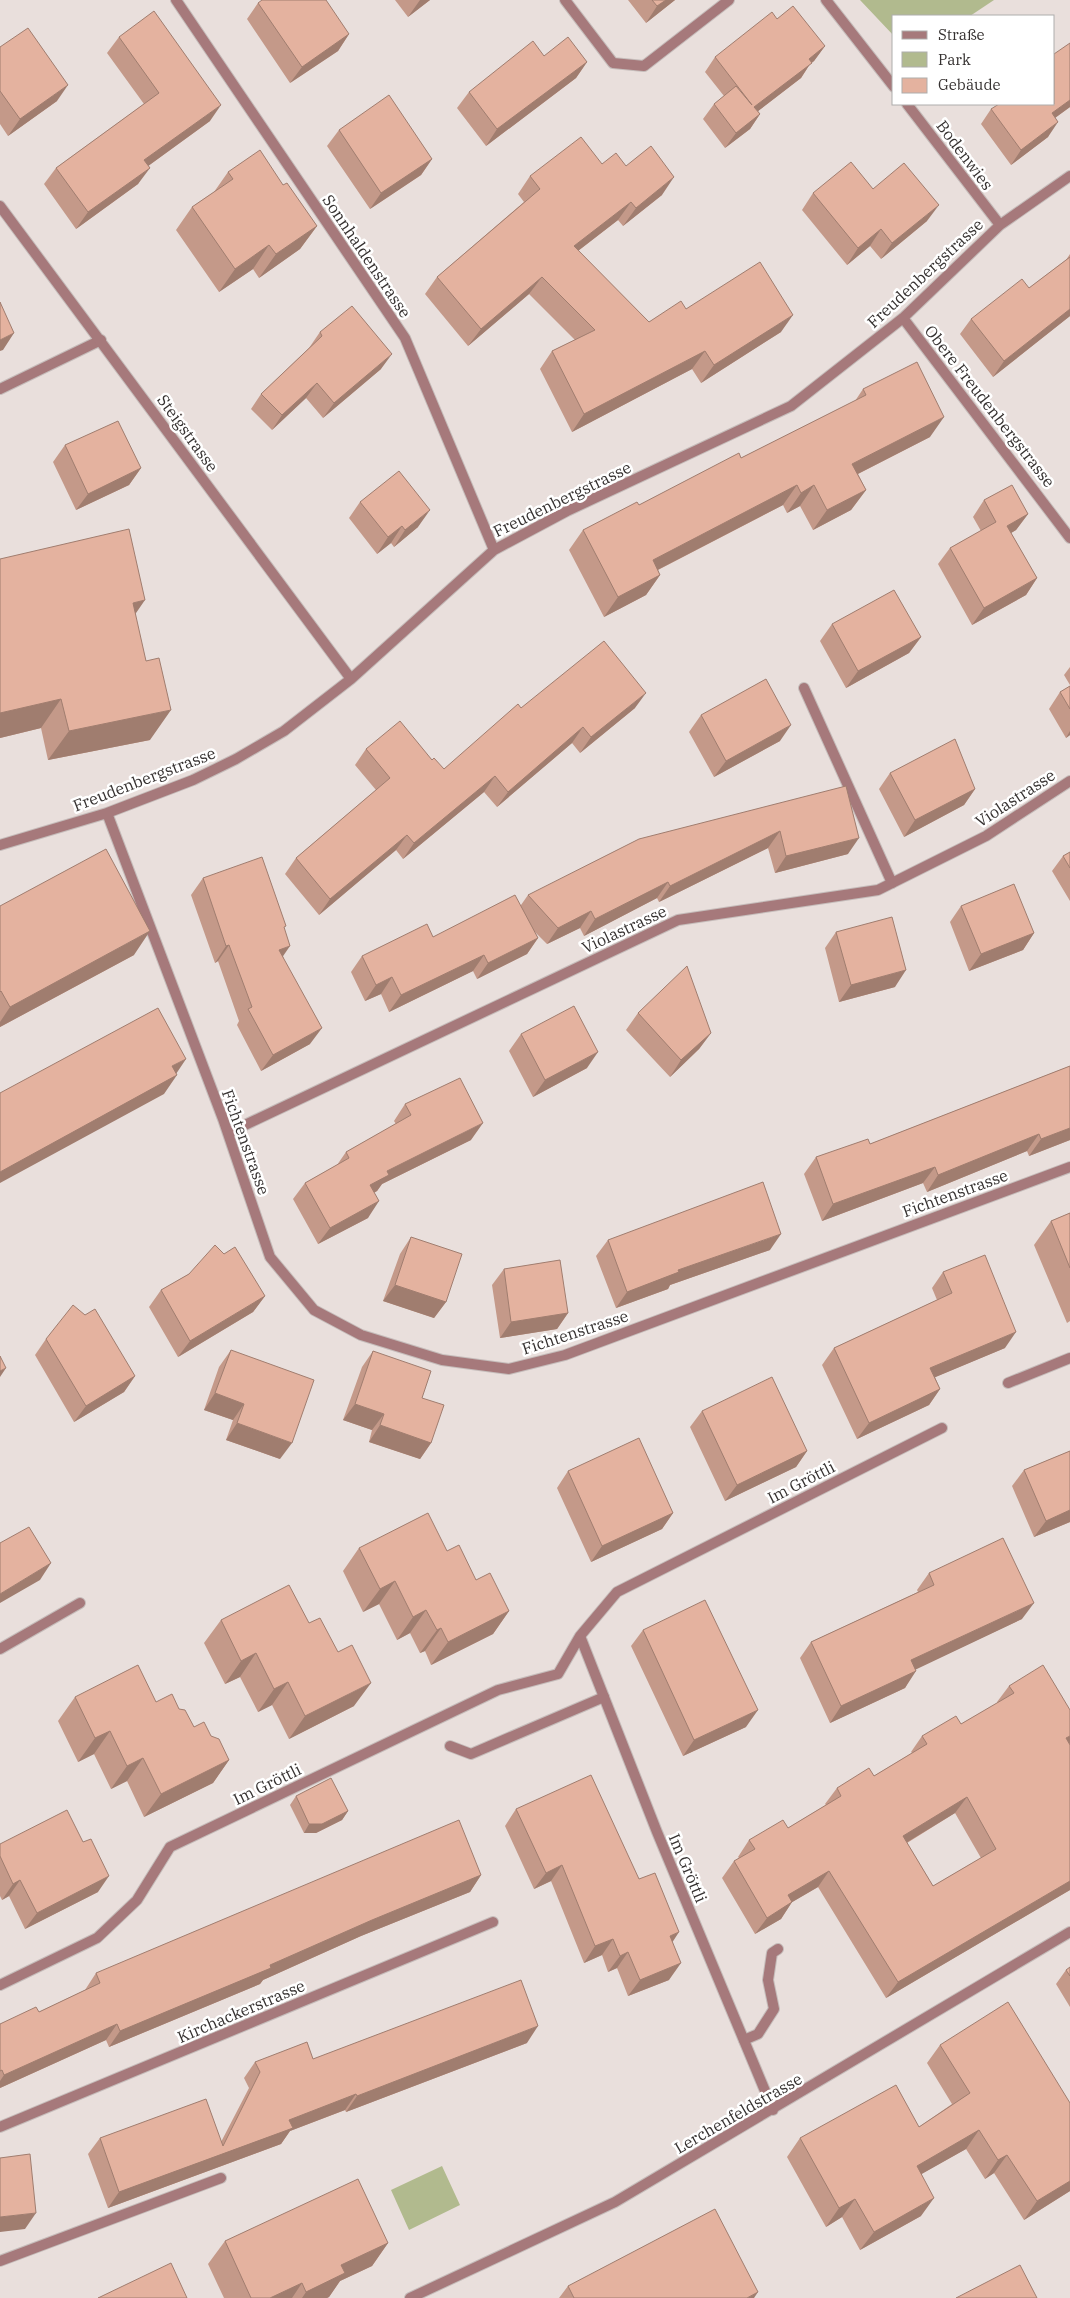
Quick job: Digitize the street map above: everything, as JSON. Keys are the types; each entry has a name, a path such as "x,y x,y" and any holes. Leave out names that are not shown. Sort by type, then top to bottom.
{"street":[{"name":"Sonnhaldenstrasse","path":"176,0 405,338 494,550"},
{"path":"565,0 612,63 644,66 729,0"},
{"path":"826,0 892,84"},
{"name":"Bodenwies","path":"908,105 1000,225"},
{"name":"Freudenbergstrasse","path":"0,845 107,812 193,780 236,760 284,731 351,679 494,550 567,511 790,406 903,318 1000,225 1070,176"},
{"name":"Steigstrasse","path":"0,206 351,679"},
{"name":"Obere Freudenbergstrasse","path":"903,318 1070,538"},
{"path":"0,389 101,340"},
{"path":"804,688 892,883"},
{"name":"Violastrasse","path":"228,1134 678,920 878,890 986,836 1070,780"},
{"name":"Fichtenstrasse","path":"107,812 228,1134 270,1257 314,1310 361,1335 433,1357 509,1369 574,1351 1070,1166"},
{"path":"1008,1383 1070,1358"},
{"name":"Im Gröttli","path":"0,1985 97,1938 137,1900 170,1847 498,1690 558,1674 580,1636 617,1592 942,1428"},
{"path":"0,1648 80,1603"},
{"name":"Im Gröttli","path":"580,1636 657,1832 774,2110"},
{"path":"450,1746 471,1754 604,1697"},
{"name":"Kirchackerstrasse","path":"0,2127 493,1922"},
{"name":"Lerchenfeldstrasse","path":"410,2298 614,2202 774,2110 1070,1932"},
{"path":"744,2040 758,2034 774,2009 768,1980 772,1953 778,1949"},
{"path":"0,2261 221,2178"}],"green space":[{"path":"860,0 994,0 972,15 892,15 892,34"},
{"path":"442,2166 460,2205 409,2230 391,2190"}],"building":[{"path":"262,0 326,0 349,34 302,67 258,3"},
{"path":"652,0 666,0 657,6"},
{"path":"793,6 825,46 809,59 812,63 754,107 760,114 736,133 714,104 736,86 752,105 715,57 772,12 777,19"},
{"path":"154,11 221,105 144,160 150,168 88,212 56,168 159,93 119,37"},
{"path":"28,28 68,85 20,119 0,91 0,47"},
{"path":"568,37 587,62 497,129 469,92 533,41 544,56"},
{"path":"1070,43 1070,100 1052,113 1058,122 1021,150 991,109 997,105 1055,105 1055,53"},
{"path":"389,95 432,159 381,193 339,130"},
{"path":"581,137 602,164 616,153 626,166 651,146 674,177 636,208 631,202 574,246 649,322 681,301 686,309 760,262 793,315 714,365 705,351 584,414 552,351 595,330 542,277 481,329 437,277 540,189 530,176"},
{"path":"260,150 283,185 287,183 317,226 276,254 269,245 235,269 192,207 233,179 228,172"},
{"path":"851,162 873,189 904,163 939,205 892,243 881,229 858,248 813,193"},
{"path":"1070,257 1070,309 1004,361 971,319 1022,279 1029,288"},
{"path":"0,302 14,333 0,340"},
{"path":"352,306 392,354 334,403 317,383 282,415 261,394 322,336 320,332"},
{"path":"917,362 944,417 852,464 866,490 827,510 814,485 801,493 797,485 653,560 660,575 618,597 583,530 637,502 639,505 739,453 741,458 866,395 863,389"},
{"path":"118,421 141,468 88,494 65,445"},
{"path":"399,471 430,510 405,530 402,526 388,537 360,502"},
{"path":"1012,485 1028,514 1007,526 1037,578 984,608 950,548 996,522 984,500"},
{"path":"129,529 145,600 133,603 146,661 159,658 171,710 69,731 61,699 0,713 0,559"},
{"path":"894,590 921,637 858,671 832,624"},
{"path":"604,641 646,693 591,737 583,727 508,792 495,776 414,843 407,835 330,899 296,858 390,778 366,749 400,721 432,760 434,758 444,769 518,704 521,708"},
{"path":"766,679 791,725 726,761 701,715"},
{"path":"1070,686 1070,709 1060,692"},
{"path":"955,739 975,789 915,820 890,773"},
{"path":"846,786 859,838 786,856 780,831 670,886 668,882 595,919 591,911 558,928 528,895 639,839"},
{"path":"106,849 150,931 10,1007 0,992 0,906"},
{"path":"1070,852 1070,868 1063,856"},
{"path":"262,857 286,926 284,927 290,946 279,950 322,1028 273,1055 248,1009 252,1007 229,945 226,946 203,878"},
{"path":"1014,884 1034,933 981,954 961,906"},
{"path":"515,895 538,938 488,963 484,955 401,995 392,977 376,985 362,956 427,924 433,937"},
{"path":"892,917 906,970 851,985 836,932"},
{"path":"687,966 711,1033 681,1060 638,1013"},
{"path":"574,1006 598,1052 545,1080 521,1034"},
{"path":"158,1008 186,1059 172,1066 177,1075 0,1172 0,1093"},
{"path":"1070,1066 1070,1128 1041,1139 1039,1134 938,1175 935,1167 833,1204 816,1157 868,1139 870,1144"},
{"path":"460,1078 483,1123 387,1171 389,1175 370,1185 379,1201 330,1228 305,1183 349,1158 346,1152 411,1115 405,1104"},
{"path":"763,1182 781,1234 678,1270 679,1272 627,1292 608,1240"},
{"path":"1070,1213 1070,1268 1051,1221"},
{"path":"411,1237 462,1254 446,1302 395,1285"},
{"path":"215,1245 224,1254 235,1247 265,1296 190,1341 161,1290 189,1274"},
{"path":"985,1255 1016,1332 930,1368 940,1389 869,1423 834,1348 952,1293 943,1272"},
{"path":"560,1260 568,1313 511,1322 504,1269"},
{"path":"73,1305 85,1315 95,1309 135,1376 86,1406 46,1339"},
{"path":"231,1350 314,1380 292,1443 237,1423 244,1404 215,1393"},
{"path":"373,1351 431,1371 422,1398 444,1405 431,1443 380,1425 384,1414 355,1404"},
{"path":"0,1356 6,1368 0,1371"},
{"path":"772,1377 807,1451 737,1485 702,1411"},
{"path":"639,1438 673,1513 602,1546 568,1471"},
{"path":"1070,1451 1070,1510 1046,1521 1024,1470"},
{"path":"428,1513 447,1551 459,1545 476,1580 490,1573 509,1611 448,1642 441,1628 437,1630 426,1610 413,1617 395,1581 380,1589 359,1548"},
{"path":"29,1527 51,1563 0,1594 0,1543"},
{"path":"1003,1538 1034,1603 911,1660 916,1671 841,1706 811,1642 934,1585 929,1573"},
{"path":"289,1585 309,1623 320,1618 338,1652 352,1645 371,1683 305,1716 288,1682 274,1689 256,1653 241,1661 221,1620"},
{"path":"705,1600 758,1710 694,1740 643,1630"},
{"path":"138,1665 156,1702 172,1694 179,1709 185,1710 194,1727 204,1722 211,1736 219,1739 229,1760 161,1794 143,1758 127,1766 110,1731 95,1738 75,1697"},
{"path":"1043,1665 1070,1710 1070,1736 1066,1738 1070,1745 1070,1881 898,1982 829,1871 788,1895 792,1902 767,1918 734,1861 755,1849 749,1840 783,1820 788,1828 841,1796 837,1788 869,1768 874,1776 927,1744 922,1736 956,1716 961,1724 1014,1693 1009,1686","holes":["967,1797 996,1849 933,1886 903,1836"]},
{"path":"591,1775 639,1879 655,1873 679,1932 670,1936 681,1963 640,1980 628,1952 620,1956 613,1939 595,1946 562,1865 546,1873 516,1809"},
{"path":"331,1778 348,1811 322,1824 309,1824 296,1796"},
{"path":"67,1810 83,1842 91,1839 109,1876 37,1913 20,1880 13,1884 0,1856 0,1844"},
{"path":"459,1820 481,1875 270,1965 271,1968 120,2031 117,2024 4,2075 2,2070 0,2071 0,2024 36,2007 39,2012 100,1983 96,1973"},
{"path":"1070,1967 1070,1976 1066,1970"},
{"path":"521,1980 538,2026 357,2096 356,2094 289,2120 293,2128 119,2192 100,2138 206,2099 223,2146 260,2072 255,2062 307,2042 313,2059"},
{"path":"1008,2002 1070,2103 1070,2181 1037,2201 1007,2155 998,2160 979,2130 917,2166 934,2198 874,2232 855,2199 839,2208 800,2138 896,2085 919,2127 970,2093 940,2045"},
{"path":"30,2154 36,2213 0,2217 0,2158"},
{"path":"358,2179 388,2243 341,2265 345,2273 306,2292 302,2283 270,2298 251,2298 225,2241"},
{"path":"715,2209 758,2292 747,2298 574,2298 568,2286"},
{"path":"171,2263 187,2298 98,2298"},
{"path":"1020,2265 1037,2298 956,2298"}]}
